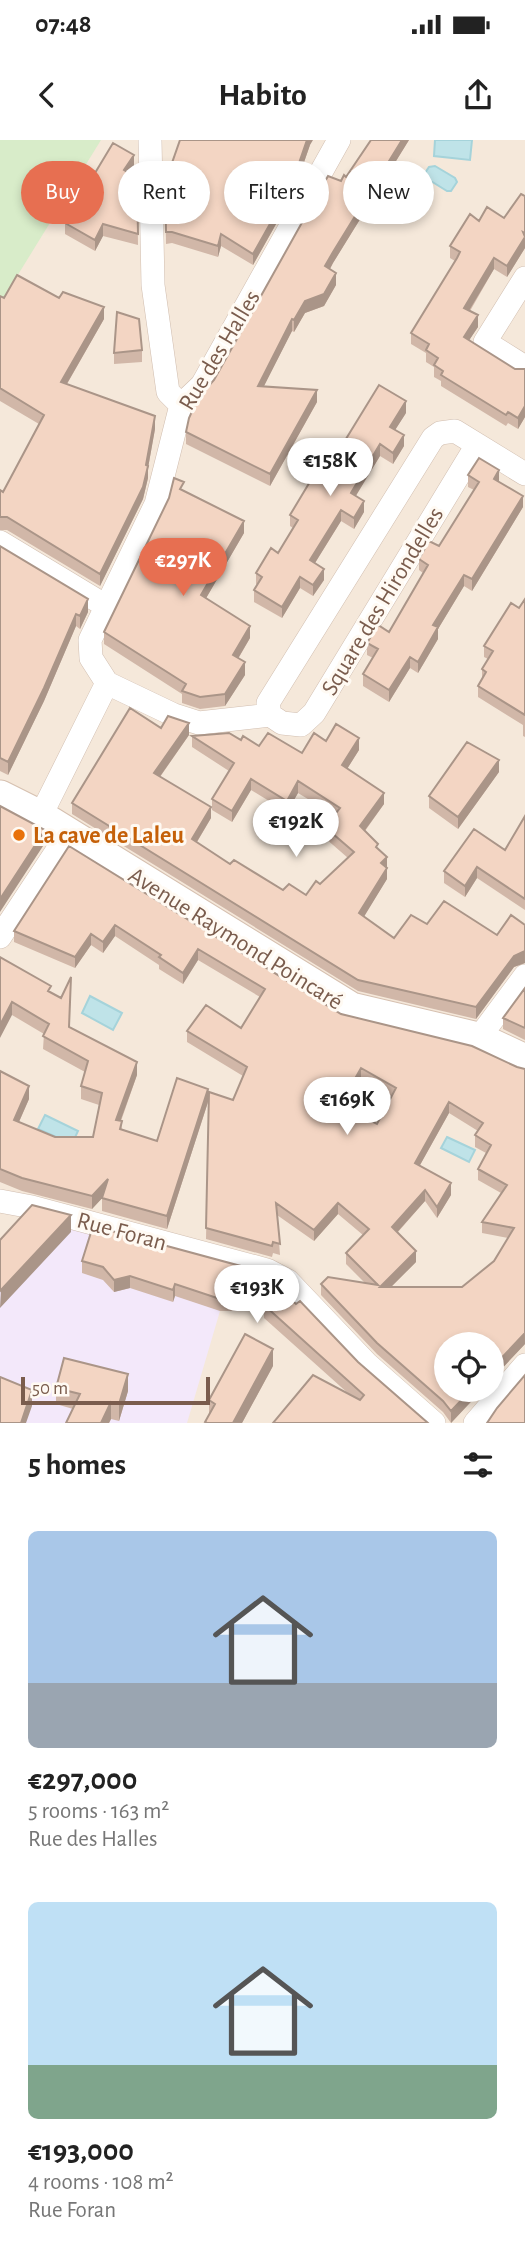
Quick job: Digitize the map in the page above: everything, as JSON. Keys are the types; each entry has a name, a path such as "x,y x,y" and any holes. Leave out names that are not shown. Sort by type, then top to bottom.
{"main road":[{"name":"Avenue Raymond Poincaré","path":"0,797 40,817 351,1009 478,1039 525,1061"}],"street":[{"path":"150,140 153,285 169,392 181,405"},
{"name":"Rue des Halles","path":"107,683 91,658 89,647 93,631 156,504 181,405 202,385 339,140"},
{"path":"525,278 485,342 525,367"},
{"name":"Square des Hirondelles","path":"270,715 268,703 433,438 440,433 455,431 525,474"},
{"name":"Square des Hirondelles","path":"107,683 174,715 199,723 270,715 282,723 301,725 314,713 477,445"},
{"path":"0,542 106,606"},
{"path":"40,817 107,683"},
{"path":"0,937 68,834"},
{"path":"478,1039 525,976"},
{"name":"Rue Foran","path":"0,1201 267,1270 288,1281 367,1364 435,1423"},
{"path":"475,1423 525,1365"}],"shaded area":[{"path":"0,140 525,140 525,1423 0,1423"},
{"path":"37,1217 230,1277 187,1423 0,1423 0,1257"}],"green space":[{"path":"0,140 101,140 88,161 21,161 21,224 49,224 0,300"}],"water":[{"path":"435,140 472,140 470,160 434,156"},
{"path":"434,166 455,178 457,182 451,191 434,183"},
{"path":"90,996 122,1013 113,1030 82,1013"},
{"path":"45,1115 78,1131 72,1144 38,1129"},
{"path":"447,1137 475,1150 469,1162 441,1148"}],"building":[{"path":"180,140 307,140 300,161 224,161 224,224 270,224 253,254 221,234 218,246 166,232 166,224 210,224 210,161 173,161"},
{"path":"371,140 402,140 389,161 357,161"},
{"path":"113,143 134,155 130,161 118,161 118,224 138,224 138,234 103,224 102,161"},
{"path":"329,176 341,181 343,177 343,224 351,224 325,266 336,273 324,294 305,301 294,320 292,319 258,386 317,390 270,474 186,432 189,418 198,398 214,380 301,224 329,224"},
{"path":"521,194 525,196 525,237 507,266 494,258 464,308 478,315 464,337 515,369 525,369 525,406 518,418 508,412 506,415 441,375 443,371 434,365 438,358 426,350 429,344 411,333 460,252 450,246 470,214 479,221 487,207 504,218"},
{"path":"67,224 103,224 95,240"},
{"path":"17,275 59,298 63,292 104,307 61,382 155,416 143,487 100,574 7,517 0,517 0,490 3,492 44,415 0,388 0,296 4,298"},
{"path":"117,312 139,319 142,350 114,353"},
{"path":"379,385 406,401 390,427 404,435 393,453 380,444 351,493 364,501 354,518 341,510 310,560 324,569 313,585 300,577 282,607 254,590 262,577 256,573 271,548 278,553 298,520 290,515 326,455 333,460"},
{"path":"479,458 499,470 494,479 523,496 472,579 464,575 433,625 438,627 418,662 410,657 389,690 363,674 378,649 367,643 378,625 389,632 428,565 419,559 429,541 439,546 479,482 468,475"},
{"path":"174,478 184,482 180,489 244,521 201,595 250,626 233,655 245,662 225,694 200,697 182,691 186,684 104,632 169,498"},
{"path":"0,546 88,599 80,616 76,614 8,762 0,758"},
{"path":"525,599 525,715 478,686 486,672 482,669 493,651 484,646 511,603 519,608"},
{"path":"130,708 161,728 168,716 189,723 154,773 211,807 192,839 230,864 234,860 283,890 289,884 306,895 316,881 320,884 354,852 325,827 340,808 298,781 287,801 251,779 232,811 212,799 234,763 192,736 229,733 241,740 243,736 259,746 268,733 302,753 314,733 326,741 336,724 359,738 342,765 384,793 360,826 387,857 381,863 387,868 359,913 394,938 411,915 427,924 444,901 497,935 511,915 525,925 525,951 514,956 476,1007 358,980 72,803"},
{"path":"467,742 499,760 458,817 429,796"},
{"path":"0,806 45,830 0,899"},
{"path":"525,816 525,899 477,867 465,886 444,871 474,829 505,850"},
{"path":"69,846 341,1014 472,1046 525,1069 525,1333 504,1355 504,1332 434,1332 434,1393 377,1343 321,1284 328,1277 378,1285 346,1253 369,1229 338,1203 314,1230 276,1203 280,1244 273,1242 272,1246 206,1228 209,1092 233,1100 247,1067 187,1031 206,1005 241,1028 265,989 198,949 183,973 115,925 103,942 91,934 75,957 14,931","holes":["361,1068 396,1088 377,1124 340,1105","449,1102 483,1123 475,1135 491,1145 478,1169 507,1185 482,1222 514,1228 494,1261 462,1287 380,1287 416,1251 392,1227 425,1190 437,1207 451,1183 415,1163"]},
{"path":"0,957 51,986 48,991 61,998 71,977 69,1027 137,1062 116,1120 122,1121 120,1129 157,1141 177,1078 208,1089 167,1216 102,1198 108,1179 92,1196 22,1178 0,1169 0,1071 29,1086 14,1120 55,1137 93,1137 102,1093 81,1086 88,1061 43,1036 49,1024 12,1002 0,1025"},
{"path":"525,988 525,1028 503,1018"},
{"path":"32,1205 71,1215 0,1291 0,1240"},
{"path":"93,1226 263,1272 296,1304 300,1301 358,1362 428,1423 273,1423 313,1375 360,1400 364,1395 264,1305 267,1299 220,1299 175,1284 173,1290 130,1276 114,1280 103,1267 82,1261"},
{"path":"245,1334 273,1349 233,1423 207,1423 205,1422 215,1404 209,1400"},
{"path":"64,1358 128,1374 119,1404 111,1402 101,1423 66,1423 80,1394 56,1388"},
{"path":"525,1375 525,1423 487,1423"},
{"path":"0,1377 32,1390 21,1423 0,1423"},
{"path":"444,1402 460,1402 451,1411"}],"place":[{"name":"La cave de Laleu","path":"19,835"}]}
